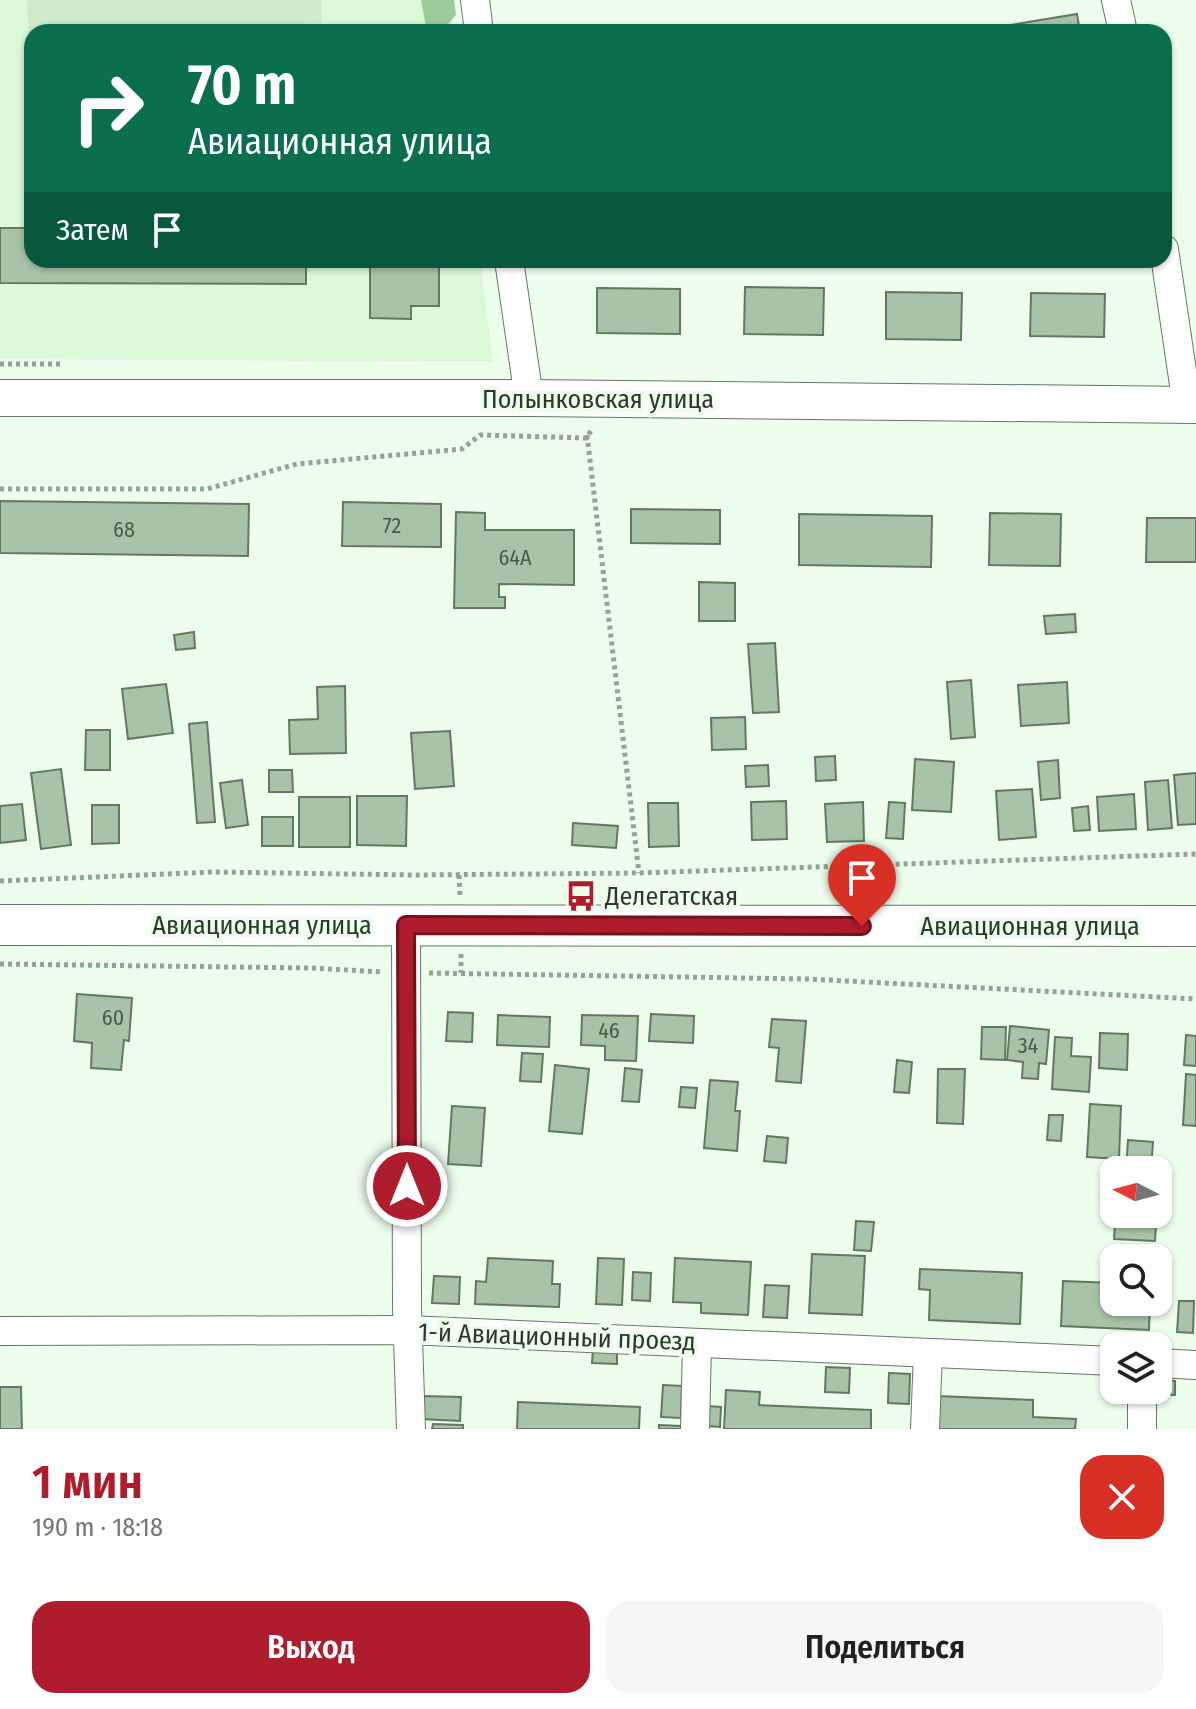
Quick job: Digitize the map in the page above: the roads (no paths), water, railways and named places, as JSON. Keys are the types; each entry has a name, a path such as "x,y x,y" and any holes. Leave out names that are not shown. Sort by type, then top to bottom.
{"main road":[{"name":"Авиационная улица","path":"0,925 1196,926"}],"street":[{"path":"475,0 478,24"},
{"path":"1116,0 1121,24"},
{"path":"510,268 529,398"},
{"path":"1167,268 1192,405"},
{"name":"Полынковская улица","path":"0,398 529,398 589,409 1192,405"},
{"path":"406,925 407,1330 411,1429"},
{"name":"1-й Авиационный проезд","path":"0,1331 407,1330 1100,1360"},
{"path":"695,1429 697,1343"},
{"path":"925,1429 928,1353"},
{"path":"1172,1364 1196,1365"},
{"path":"1142,1404 1142,1429"}],"place":[{"name":"Делегатская","path":"581,896"}]}
